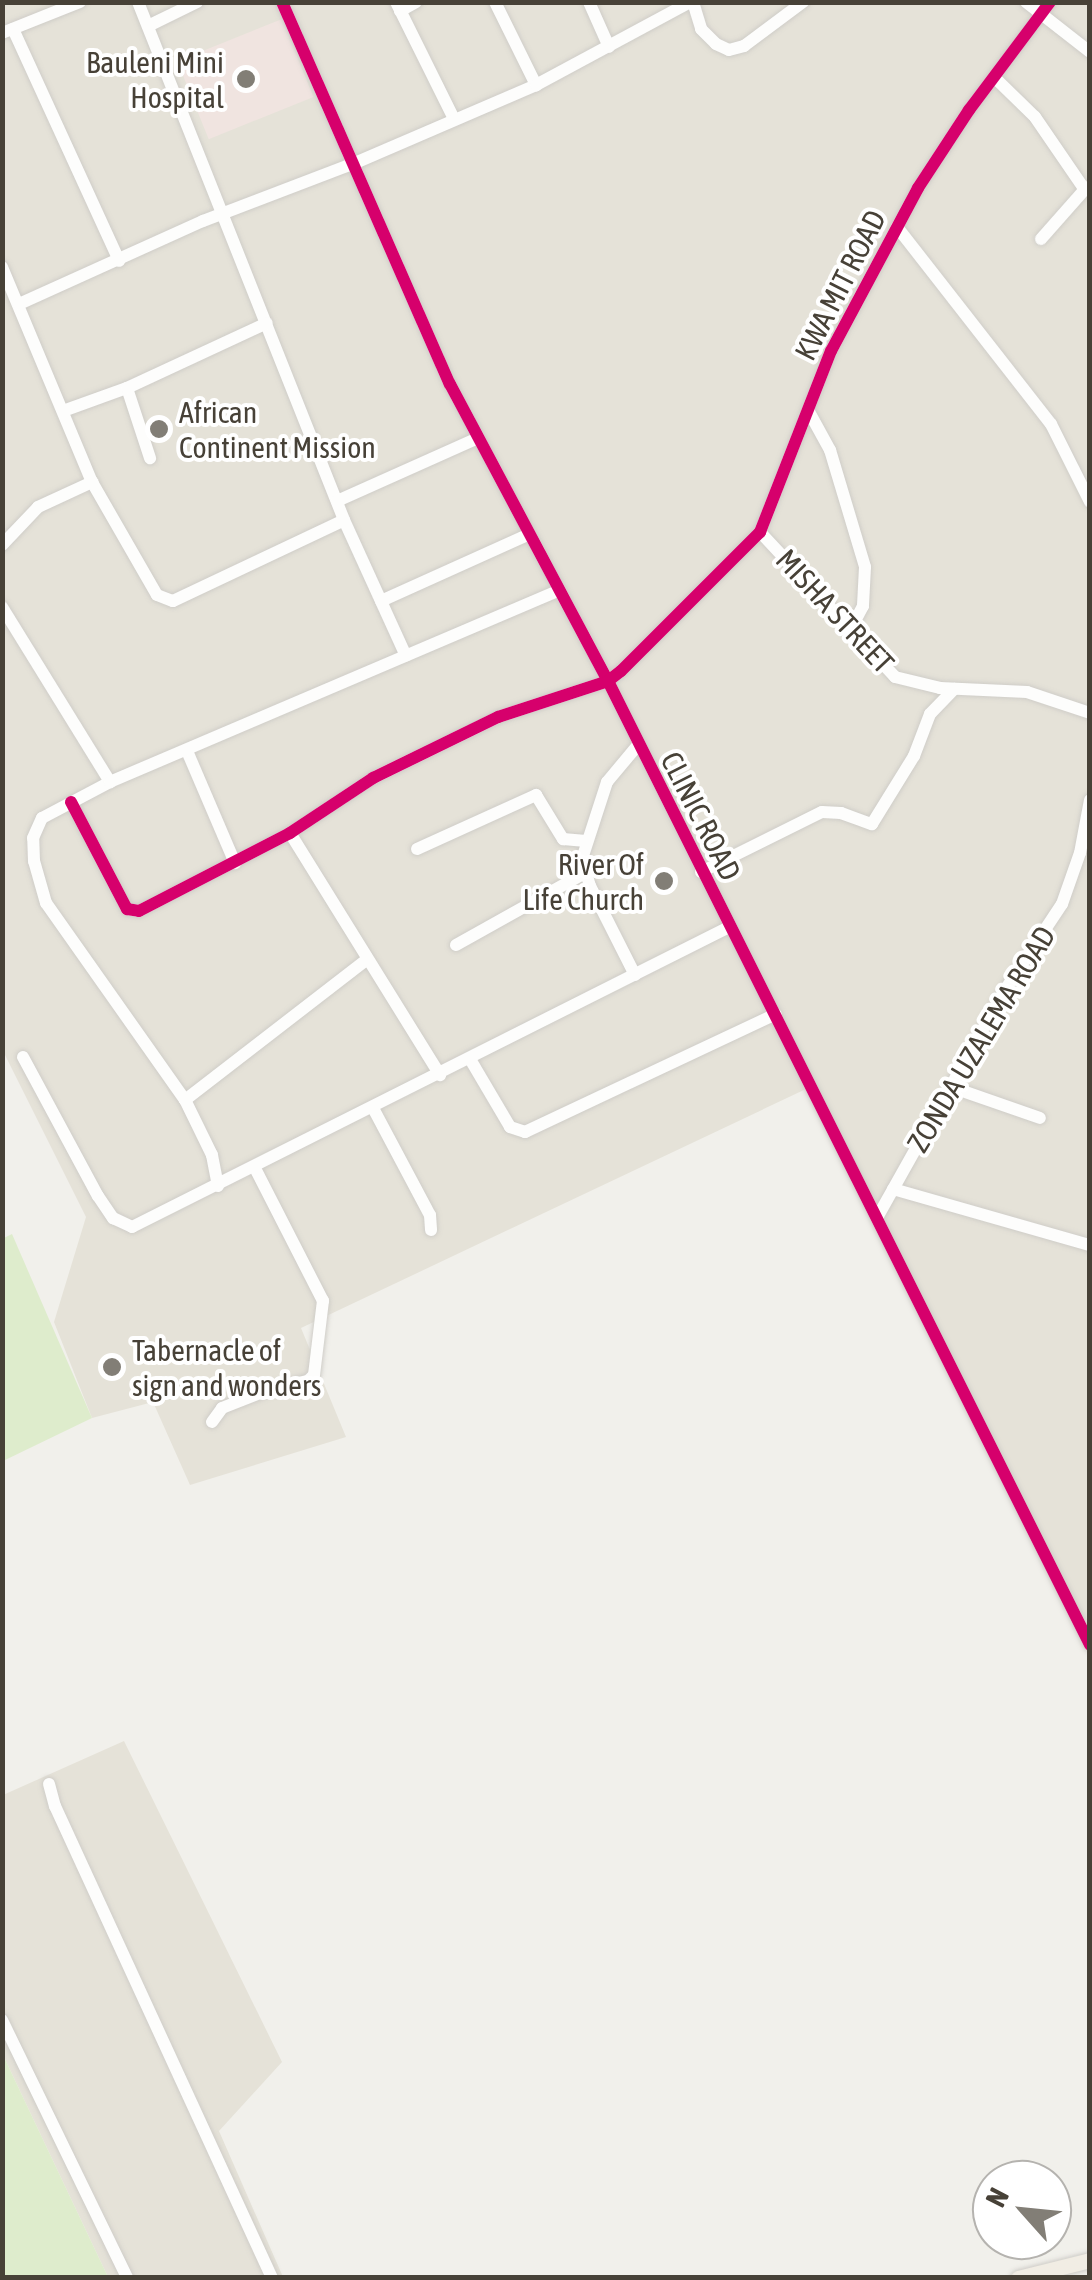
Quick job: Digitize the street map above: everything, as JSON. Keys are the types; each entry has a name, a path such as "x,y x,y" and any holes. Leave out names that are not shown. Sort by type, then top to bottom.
{"main road":[{"path":"1018,2278 1090,2260"}],"street":[{"path":"80,2 8,31 119,261"},
{"path":"138,2 344,520 406,656"},
{"path":"148,26 197,2"},
{"name":"CLINIC ROAD","path":"282,2 435,352 527,536 608,681 1090,1645"},
{"path":"416,2 398,6 454,119"},
{"path":"495,2 536,84"},
{"path":"589,2 609,47"},
{"path":"19,304 221,213 355,163 536,84 692,2 701,29 729,50 744,46 804,2"},
{"path":"1026,2 1046,8 1090,52"},
{"name":"KWA MIT ROAD","path":"608,681 760,532 846,322 918,188 1046,8"},
{"path":"994,77 1035,117 1086,186 1040,239"},
{"path":"897,227 1044,413 1074,462 1090,502"},
{"path":"2,267 92,482 153,590 165,601 212,584 344,520"},
{"path":"63,411 127,388 267,323"},
{"path":"127,388 150,458"},
{"path":"808,410 830,450 865,568 863,606 851,629"},
{"path":"337,501 478,438"},
{"path":"2,545 38,507 92,482"},
{"name":"MISHA STREET","path":"760,532 895,677 954,689 1027,692 1090,713"},
{"path":"381,601 527,536"},
{"path":"218,1186 212,1155 185,1100 62,928 36,881 33,838 42,818 110,782 558,591"},
{"path":"2,607 110,782"},
{"path":"71,802 133,912 236,863 373,778 498,717 608,681"},
{"path":"701,872 822,812 842,813 872,824 914,756 930,714 954,689"},
{"path":"635,975 585,873 586,841 606,782 638,746"},
{"path":"187,751 236,863"},
{"path":"417,849 536,794 563,839 586,841"},
{"name":"ZONDA UZALEMA ROAD","path":"878,1216 1005,990 1062,904 1080,853 1090,800"},
{"path":"290,833 440,1074"},
{"path":"456,945 585,873"},
{"path":"23,1057 98,1196 120,1224 139,1224 729,927"},
{"path":"185,1100 366,960"},
{"path":"470,1059 510,1127 526,1132 776,1014"},
{"path":"951,1087 1040,1118"},
{"path":"373,1108 430,1216 431,1230"},
{"path":"212,1422 222,1408 270,1389 308,1381 314,1375 323,1301 255,1168"},
{"path":"892,1188 1090,1245"},
{"path":"49,1784 55,1806 272,2278"},
{"path":"2,2020 127,2278"}],"shaded area":[{"path":"3,3 1089,3 1089,1647 806,1089 301,1328 346,1437 190,1485 153,1402 92,1418 54,1322 86,1217 3,1051"},
{"name":"Bauleni Mini Hospital","path":"282,19 313,97 209,139 177,61"},
{"path":"124,1741 282,2062 219,2131 283,2277 108,2277 3,2055 3,1795"}],"green space":[{"path":"12,1234 92,1418 3,1461 2,1239"},
{"path":"3,2055 108,2277 3,2277"}],"cycle path":[{"path":"282,2 450,384 608,681 1090,1645"},
{"path":"71,802 127,909 139,911 290,833 373,778 498,717 608,681 621,671 760,532 831,351 918,188 969,110 1050,2"}],"place":[{"name":"Bauleni Mini Hospital","path":"246,79"},
{"name":"African Continent Mission","path":"159,429"},
{"name":"River Of Life Church","path":"664,881"},
{"name":"Tabernacle of sign and wonders","path":"112,1367"}]}
